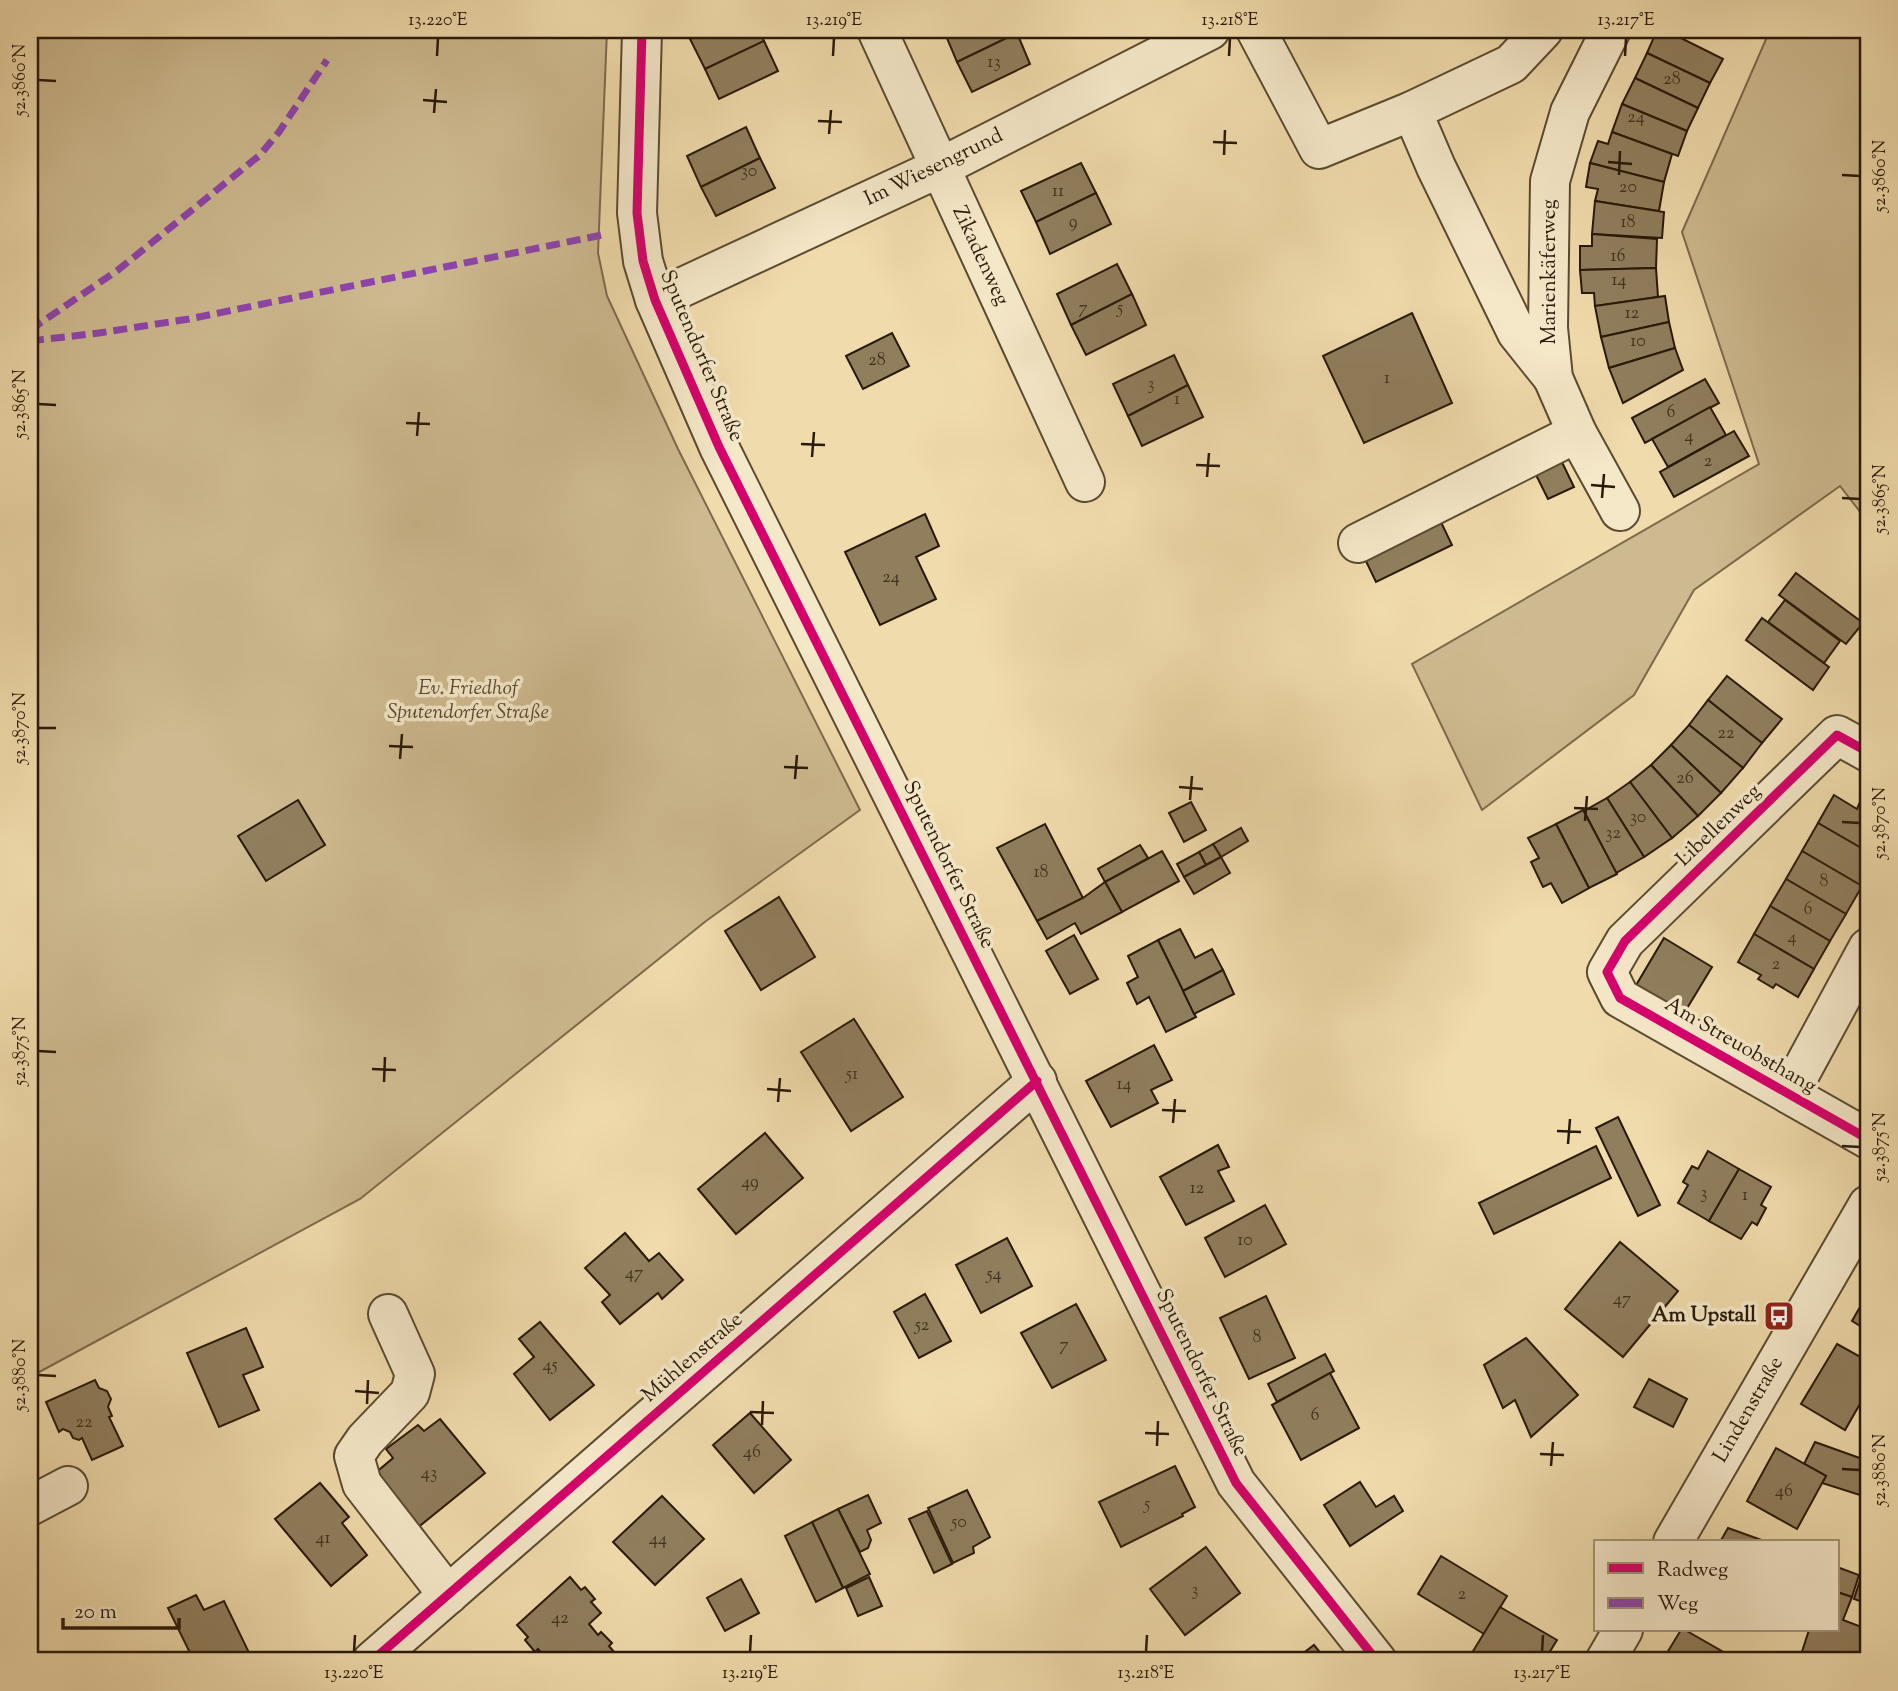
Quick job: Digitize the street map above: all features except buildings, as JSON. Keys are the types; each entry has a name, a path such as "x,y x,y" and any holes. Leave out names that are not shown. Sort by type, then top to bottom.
{"street":[{"name":"Sputendorfer Straße","path":"642,30 637,213 643,261 655,300 719,447 1236,1483 1377,1661"},
{"name":"Zikadenweg","path":"877,30 1086,482"},
{"name":"Im Wiesengrund","path":"655,300 939,168 1210,30"},
{"path":"1256,30 1319,149 1412,111 1511,64 1541,33 1593,64"},
{"name":"Marienkäferweg","path":"1611,30 1570,112 1550,181 1548,328 1553,378 1577,433 1620,511"},
{"path":"1412,111 1436,167 1517,333 1553,378"},
{"path":"1358,543 1577,433"},
{"name":"Libellenweg","path":"1607,972 1625,942 1837,735 1868,752"},
{"path":"1789,1094 1868,948"},
{"name":"Am Streuobsthang","path":"1607,972 1620,998 1868,1139"},
{"name":"Mühlenstraße","path":"372,1661 1037,1081"},
{"name":"Lindenstraße","path":"1674,1540 1868,1205"},
{"path":"388,1314 415,1374 410,1393 365,1440 354,1456 362,1484 448,1595"},
{"path":"30,1506 68,1486"},
{"path":"1605,1661 1622,1632"}],"green space":[{"name":"Ev. Friedhof Sputendorfer Straße","path":"30,30 607,30 598,253 607,296 678,449 860,810 706,921 360,1199 30,1377"},
{"path":"1770,30 1868,30 1868,522 1840,486 1694,590 1634,695 1482,810 1412,664 1759,464 1682,232"}],"marked path":[{"path":"30,330 118,270 260,155 279,132 327,60"},
{"path":"30,341 189,319 607,234"}],"cycle path":[{"path":"642,30 637,213 643,261 655,300 719,447 1236,1483 1377,1661"},
{"path":"1868,752 1837,735 1625,941 1607,972 1620,998 1868,1139"},
{"path":"372,1661 1037,1081"}],"place":[{"name":"Am Upstall","path":"1779,1316"}]}
